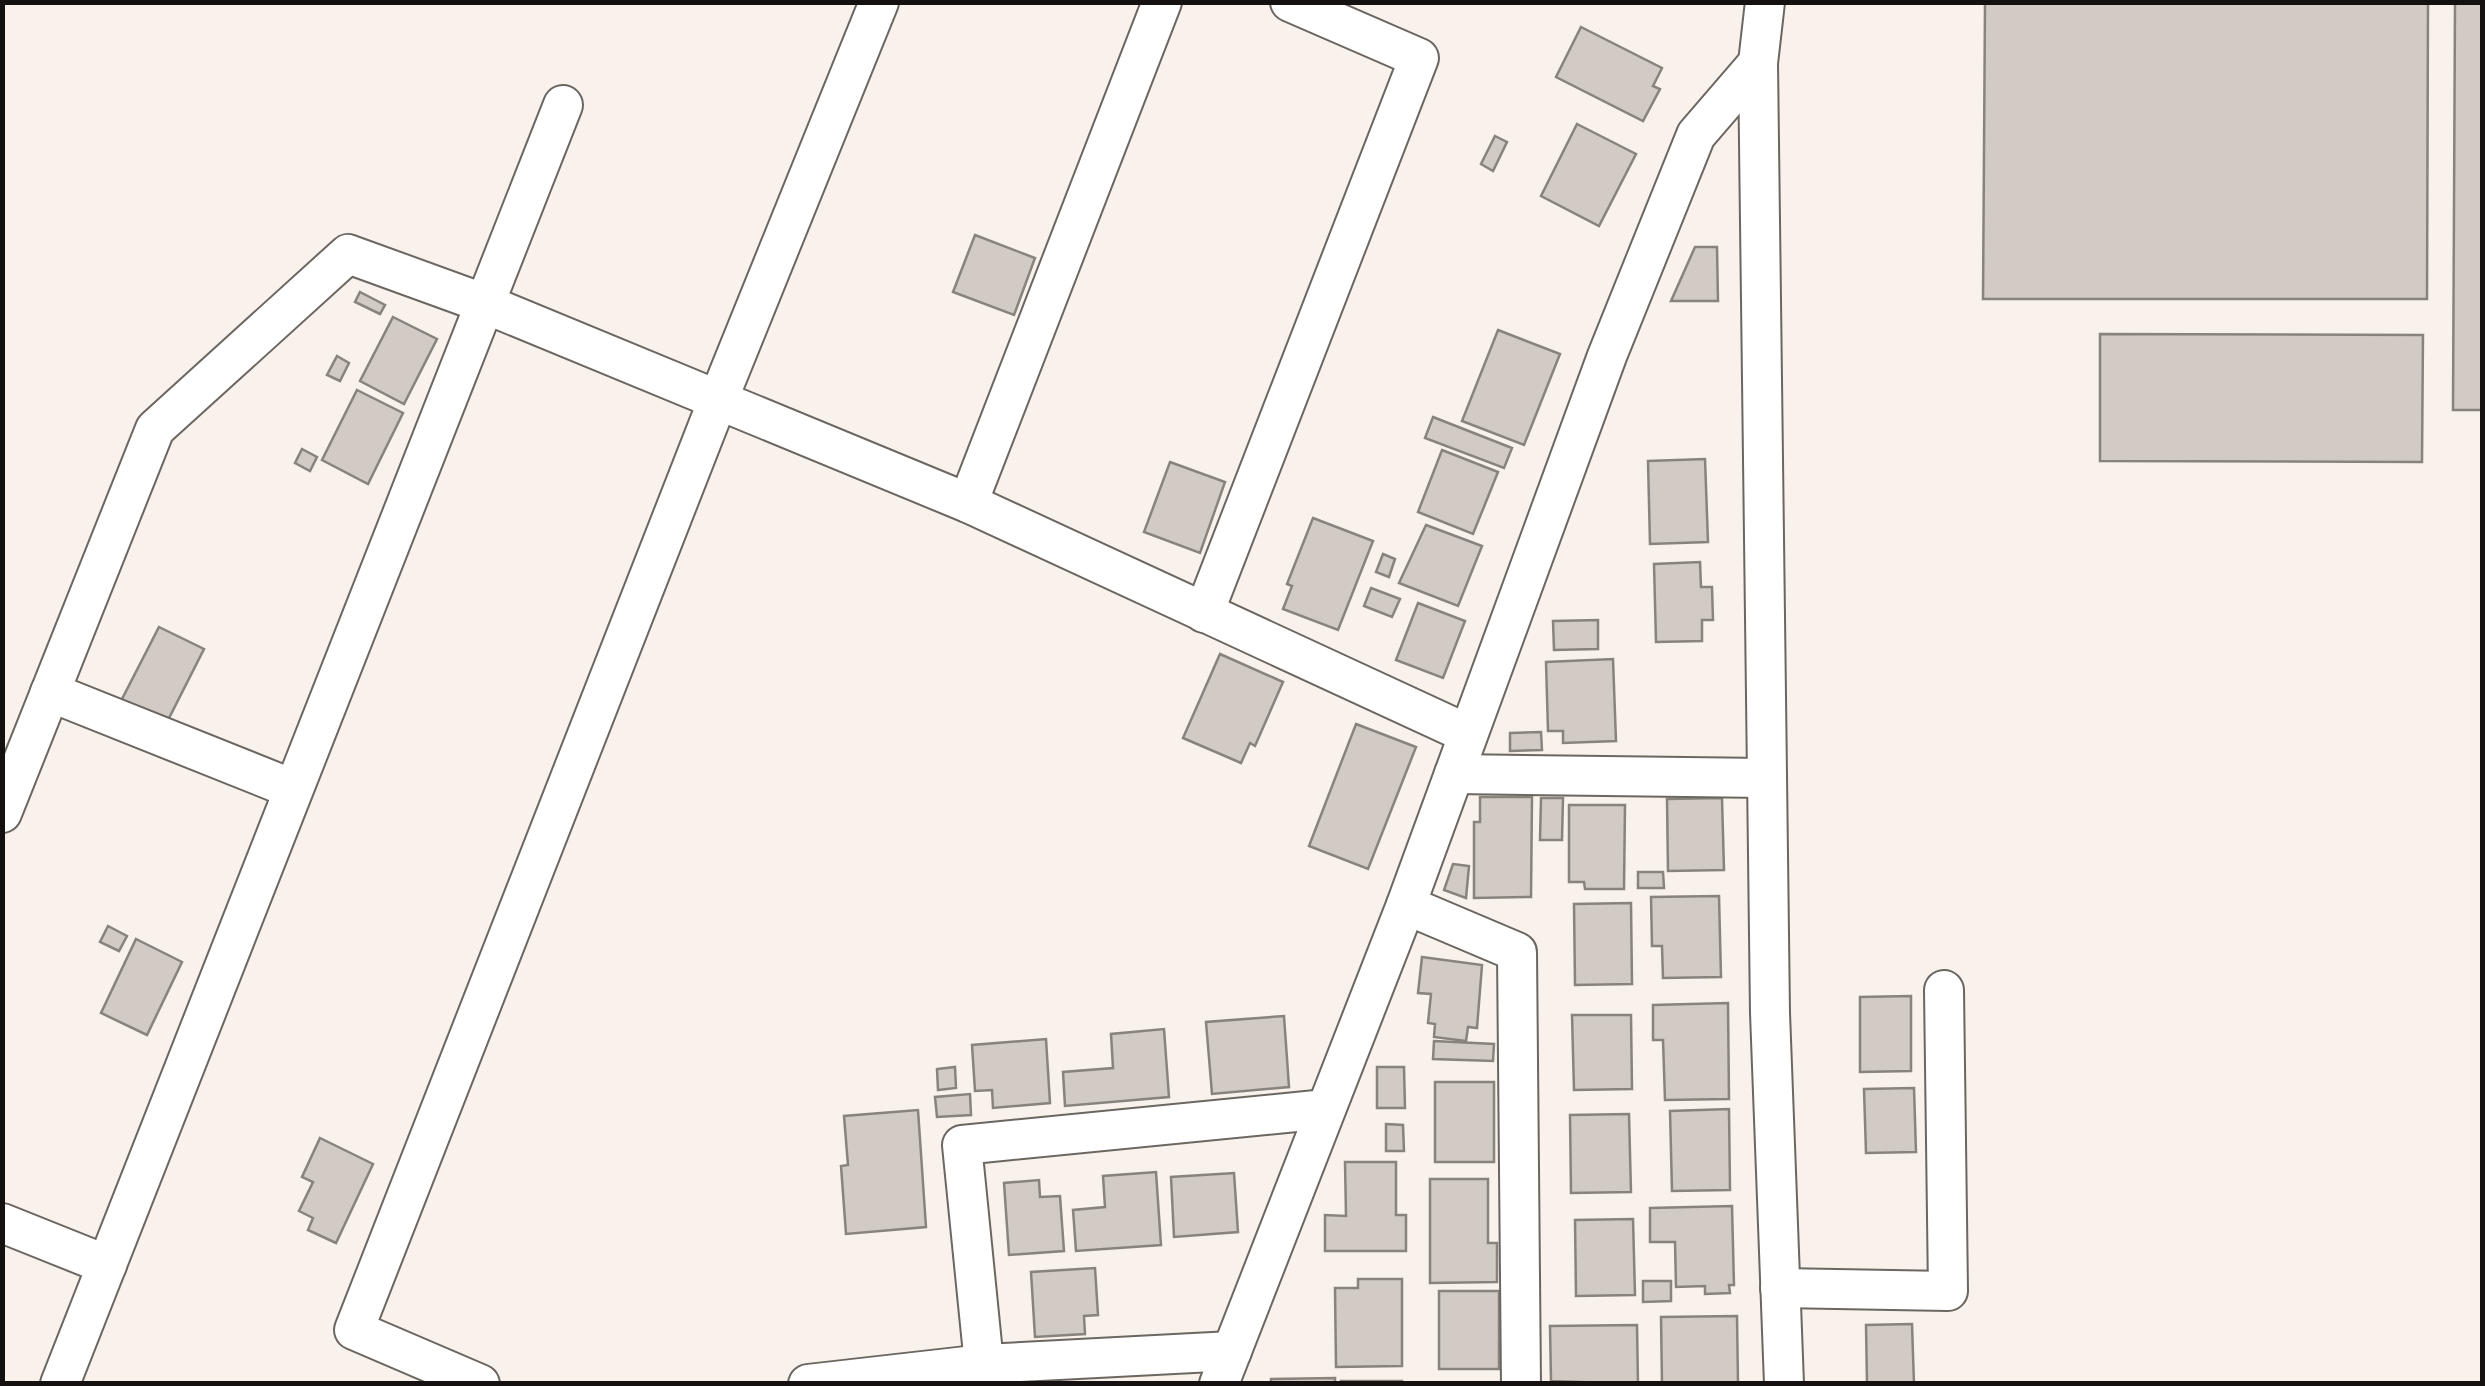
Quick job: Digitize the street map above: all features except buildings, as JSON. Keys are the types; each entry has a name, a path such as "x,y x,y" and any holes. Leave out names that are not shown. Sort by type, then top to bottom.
{"street":[{"path":"480,1384 354,1330 718,400 879,2"},
{"path":"968,503 1162,2"},
{"path":"1204,614 1420,58 1290,2"},
{"path":"1764,2 1758,63 1766,778 1784,1384"},
{"path":"808,1384 977,1374 1225,1367 1406,905 1607,356 1696,136 1758,63"},
{"path":"60,1384 563,105"},
{"path":"2,812 155,429 348,254 483,304 968,503 1468,734"},
{"path":"50,692 293,788"},
{"path":"1454,774 1766,778"},
{"path":"1406,905 1517,952 1521,1384"},
{"path":"1780,1288 1948,1291 1944,990"},
{"path":"977,1374 962,1145 1326,1109"},
{"path":"2,1223 107,1265"}]}
